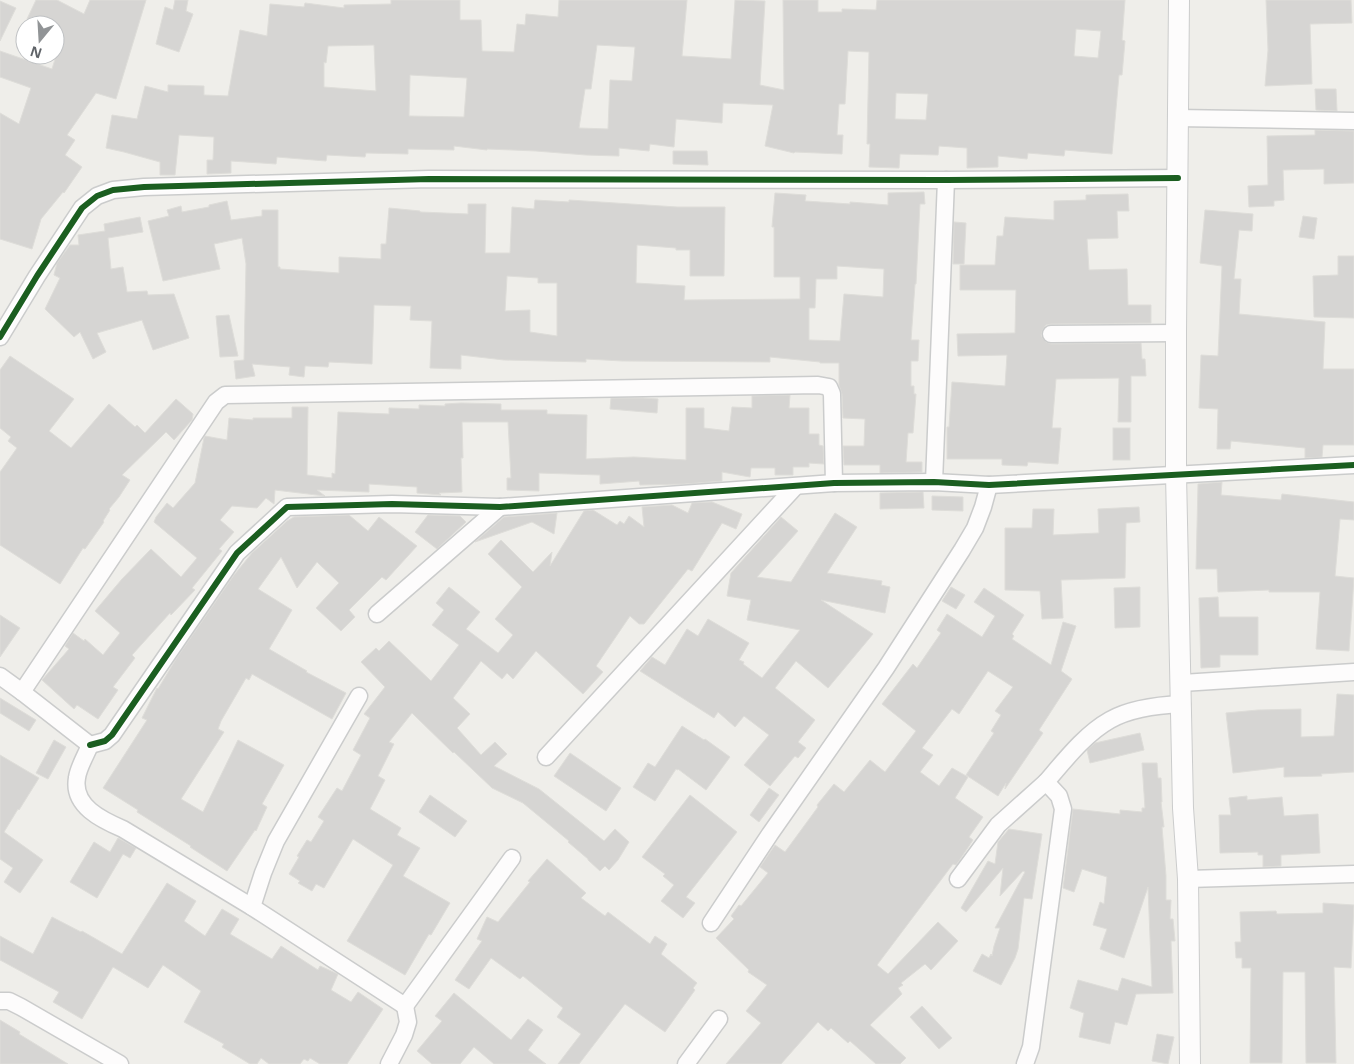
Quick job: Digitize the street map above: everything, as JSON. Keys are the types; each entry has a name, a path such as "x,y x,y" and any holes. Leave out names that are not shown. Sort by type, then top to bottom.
{"street":[{"path":"1179,0 1176,474 1182,683 1183,808 1188,880 1190,1064"},
{"path":"1177,118 1354,121"},
{"path":"0,338 37,276 82,208 97,196 113,190 154,187 429,179 946,180 1178,178"},
{"path":"934,482 946,180"},
{"path":"1051,334 1176,333"},
{"path":"22,692 216,402 225,395 818,385 829,388 832,394 834,483"},
{"path":"0,676 90,745 105,742 112,735 237,554 287,507 392,504 500,507 834,483 934,482 989,485 1354,465"},
{"path":"711,923 770,834 886,668 962,550 975,528 989,485"},
{"path":"546,757 795,486"},
{"path":"377,614 500,507"},
{"path":"1182,683 1354,672"},
{"path":"252,906 276,841 359,696"},
{"path":"958,879 998,825 1046,782 1088,736 1111,719 1164,704 1182,704"},
{"path":"90,745 77,777 76,790 82,802 93,814 123,829 252,906 405,1006 408,1022 389,1064"},
{"path":"1025,1064 1031,1047 1063,809 1059,796 1046,782"},
{"path":"405,1006 512,858"},
{"path":"1188,880 1354,874"},
{"path":"0,1001 9,1001 21,1007 120,1064"},
{"path":"686,1064 719,1019"}],"building":[{"path":"36,0 57,0 84,14 90,0 146,0 116,99 96,93 67,135 75,140 65,155 82,167 64,193 41,219 32,249 0,239 0,113 19,124 31,88 0,77 0,51 15,56 15,65 40,65 52,69 53,65 65,65 65,15 29,15"},
{"path":"175,0 188,0 186,11 193,14 179,52 156,44 165,7 173,10"},
{"path":"391,0 460,0 460,20 481,20 482,51 514,52 517,24 525,25 526,14 558,17 559,0 687,0 682,56 731,59 735,0 765,1 760,85 784,90 783,0 818,0 818,12 842,12 842,9 876,10 877,0 1125,0 1122,40 1125,41 1122,75 1119,75 1112,154 1065,150 1064,156 1028,153 1027,159 998,156 998,167 967,168 967,148 939,146 938,155 900,154 899,168 869,167 870,144 867,144 869,52 848,51 845,104 839,104 837,135 843,135 842,154 794,153 765,146 773,105 723,103 722,123 676,119 674,147 650,144 649,151 619,148 619,156 487,150 454,146 454,150 408,149 408,154 366,153 365,157 327,155 326,161 277,157 276,164 231,161 231,173 207,174 207,160 213,160 214,137 179,135 175,175 160,175 160,162 106,148 112,115 137,119 145,86 168,92 168,85 204,86 204,95 228,96 240,30 267,36 270,4 304,7 305,3 344,8 344,5 391,4","holes":["1076,29 1101,31 1098,58 1074,56","374,45 376,91 324,87 324,62 326,63 328,46","597,45 635,47 632,81 610,80 608,129 579,128 585,89 591,89","410,75 467,78 464,117 409,116","896,93 928,94 926,120 895,119"]},
{"path":"1266,0 1351,0 1352,23 1310,24 1312,84 1265,86 1268,50"},
{"path":"0,1 16,8 0,41"},
{"path":"1315,89 1336,89 1337,111 1316,110"},
{"path":"1315,130 1354,131 1354,183 1324,184 1324,169 1283,170 1284,200 1274,201 1274,206 1249,207 1248,186 1268,185 1267,136 1315,135"},
{"path":"673,151 707,151 708,165 673,164"},
{"path":"924,192 925,204 920,204 911,340 919,340 918,361 911,361 911,386 914,386 914,394 916,394 913,433 908,433 906,462 922,462 922,472 880,473 880,465 844,465 843,446 864,446 865,419 843,418 842,394 839,385 839,363 820,363 770,357 770,362 586,359 586,362 504,360 461,355 461,369 430,368 432,321 410,320 411,306 374,305 372,364 329,362 328,367 305,366 304,377 289,375 290,367 252,364 255,376 236,379 234,361 244,360 246,264 242,238 214,244 220,269 163,281 148,221 169,216 167,210 181,206 182,212 209,207 209,205 227,201 231,220 262,216 262,210 278,210 278,267 280,269 339,273 339,257 381,259 381,244 386,244 389,208 420,212 468,214 468,204 486,204 485,253 510,253 512,207 534,209 535,200 569,202 569,200 677,207 725,207 724,276 690,276 690,250 637,245 636,283 685,286 684,300 800,299 800,277 774,277 774,227 772,227 775,193 806,195 805,201 888,205 888,193","holes":["837,266 884,269 883,297 844,294 840,341 809,340 809,308 815,308 816,279 837,279","507,276 538,278 538,283 557,283 557,336 530,332 530,310 505,311"]},
{"path":"1128,194 1129,211 1117,211 1118,238 1087,239 1089,270 1127,269 1128,305 1151,305 1151,323 1051,324 1046,325 1041,335 1046,342 1051,344 1141,343 1142,359 1145,359 1146,376 1131,376 1131,422 1118,422 1119,378 1056,379 1052,428 1061,428 1058,464 1028,462 1027,466 1002,465 1002,459 947,459 947,427 949,427 952,382 1005,386 1007,355 958,356 957,334 1015,333 1016,290 960,290 960,265 995,265 997,236 1003,236 1005,217 1054,220 1054,201 1086,200 1086,195"},
{"path":"1205,210 1253,214 1252,231 1239,230 1234,279 1241,279 1239,314 1325,322 1323,369 1354,369 1354,445 1323,445 1322,457 1305,458 1305,448 1231,441 1230,449 1217,449 1218,409 1199,408 1201,355 1218,356 1222,266 1200,263"},
{"path":"1303,216 1317,218 1314,239 1299,237"},
{"path":"140,217 143,232 108,238 111,269 123,267 127,292 147,291 148,295 174,294 189,338 153,350 142,320 97,333 106,352 93,359 80,332 74,337 45,309 60,278 54,275 57,263 70,245 79,245 78,235 105,231 104,224"},
{"path":"954,222 966,223 964,264 953,264"},
{"path":"1338,256 1354,256 1354,318 1314,317 1313,276 1338,275"},
{"path":"229,315 238,356 220,357 216,316"},
{"path":"10,356 74,399 49,431 71,448 109,404 135,427 137,425 145,433 176,399 193,414 192,420 174,440 166,432 122,475 130,480 109,509 104,522 85,549 83,548 60,584 0,545 0,472 17,448 8,441 11,437 0,428 0,370"},
{"path":"790,395 789,408 809,408 809,434 819,434 819,445 823,446 824,464 809,463 809,467 793,467 793,475 775,475 775,468 751,468 750,477 722,472 722,481 640,485 639,481 600,484 600,475 539,473 539,491 507,490 507,478 511,478 508,422 462,422 462,492 439,493 441,495 417,493 417,487 369,484 369,492 317,490 325,496 275,490 274,504 266,498 257,508 232,506 220,520 234,532 219,549 222,551 192,588 195,590 171,615 170,613 132,655 135,658 113,687 118,690 98,719 77,705 74,709 42,680 69,649 65,646 73,633 84,641 85,639 103,655 120,633 95,611 151,549 181,577 197,558 154,522 167,503 173,508 195,483 205,436 227,440 229,418 253,420 253,418 292,418 292,407 308,407 307,475 332,478 332,473 335,474 338,412 389,414 389,408 419,409 419,405 445,406 445,404 461,403 501,404 501,410 547,410 547,414 587,415 586,459 634,457 686,460 686,408 704,408 704,428 729,431 732,407 752,408 752,396"},
{"path":"611,398 658,399 657,413 610,409"},
{"path":"1113,428 1130,428 1130,460 1113,460"},
{"path":"1222,482 1221,495 1281,500 1282,494 1354,502 1354,520 1340,519 1335,576 1354,578 1349,651 1316,649 1320,592 1269,592 1269,590 1218,592 1217,569 1196,569 1198,484"},
{"path":"923,492 924,508 880,509 880,493"},
{"path":"932,496 963,497 963,511 932,510"},
{"path":"712,502 742,514 736,529 722,523 692,571 688,569 644,624 639,624 630,616 596,666 603,672 583,694 536,651 513,679 507,673 502,679 481,661 453,698 470,714 457,728 481,755 495,742 507,754 494,766 539,789 604,841 615,829 629,842 618,860 609,870 605,866 600,871 569,841 523,803 492,788 412,713 389,742 394,744 378,776 385,780 370,809 401,828 397,835 420,848 403,876 450,903 405,975 347,941 393,865 353,839 324,888 316,884 312,891 298,883 300,881 289,874 307,840 311,842 324,821 318,817 337,788 342,791 361,755 353,750 370,718 364,714 385,687 361,662 376,648 379,651 389,641 431,681 459,645 432,625 444,610 436,603 449,587 480,612 466,629 498,653 513,635 495,619 522,587 488,554 501,540 533,572 552,552 550,566 584,511 593,510 617,525 620,521 624,524 629,516 644,527 642,507 672,505 688,513 692,503"},
{"path":"1139,507 1140,522 1126,523 1125,578 1061,580 1063,618 1042,619 1040,591 1005,590 1005,528 1032,528 1033,509 1054,509 1053,535 1099,533 1098,509"},
{"path":"557,513 554,534 532,522 475,542 504,517"},
{"path":"835,513 857,527 827,573 882,581 881,585 890,587 885,613 821,600 873,634 828,688 796,661 775,688 815,720 798,742 806,748 798,758 795,756 770,786 744,765 769,735 744,716 735,727 718,712 714,718 640,671 652,657 665,665 687,629 698,636 708,619 749,643 739,660 744,662 743,664 762,678 800,630 747,620 751,600 727,596 731,573 781,517 798,531 757,577 791,582"},
{"path":"349,515 368,531 379,517 417,546 386,580 382,577 349,610 355,617 341,631 316,608 339,583 317,562 297,588 281,557 258,589 292,610 269,649 306,672 346,693 332,719 252,674 249,680 246,678 221,721 218,729 224,732 181,799 203,812 238,740 284,765 262,804 267,807 256,831 227,871 103,788 147,720 142,718 157,688 234,575 252,553 287,521 294,517"},
{"path":"428,515 460,516 466,522 437,549 415,532"},
{"path":"951,587 965,595 956,609 942,601"},
{"path":"1140,587 1140,627 1115,628 1114,588"},
{"path":"984,588 1024,615 1012,634 1014,636 1012,639 1051,665 1063,622 1076,626 1061,671 1072,679 1039,730 1043,733 1005,789 1006,783 998,796 966,775 994,733 991,731 1001,715 995,711 1013,687 988,671 959,714 952,709 922,748 933,755 920,772 939,786 952,768 968,777 955,798 983,817 969,837 973,840 959,861 956,865 953,864 877,965 888,974 938,922 958,941 931,970 925,964 901,983 903,985 898,988 902,994 870,1025 906,1058 900,1064 876,1064 850,1041 848,1043 831,1028 828,1031 818,1022 781,1064 726,1064 761,1023 746,1011 767,985 748,972 749,970 716,938 734,919 731,916 739,905 741,906 768,873 760,867 775,845 785,852 818,807 817,805 834,784 844,792 870,760 885,772 916,731 882,704 913,664 917,668 941,633 937,630 947,614 982,637 995,616 974,602"},
{"path":"1218,597 1219,617 1258,617 1258,655 1220,655 1220,667 1201,668 1199,598"},
{"path":"0,615 20,628 0,657"},
{"path":"1337,694 1354,695 1354,772 1321,774 1322,776 1284,777 1284,767 1233,773 1226,713 1301,709 1301,737 1334,736"},
{"path":"0,698 36,720 29,731 0,713"},
{"path":"682,726 705,739 730,757 706,790 676,769 655,801 633,787 648,763 655,767"},
{"path":"1140,733 1144,750 1090,763 1087,750 1095,743"},
{"path":"54,740 66,747 48,779 36,773"},
{"path":"570,753 621,788 606,811 554,776"},
{"path":"0,755 39,778 4,832 43,860 20,893 4,882 13,868 0,859"},
{"path":"1142,763 1157,763 1158,778 1161,778 1166,900 1171,900 1170,919 1173,919 1175,941 1171,941 1173,993 1136,994 1127,1025 1115,1022 1110,1044 1079,1037 1084,1013 1070,1008 1078,980 1118,991 1122,978 1152,987 1148,887 1124,958 1100,949 1107,929 1093,925 1100,902 1104,904 1107,877 1082,869 1074,892 1063,888 1073,809 1120,814 1120,810 1142,812 1142,808 1145,808"},
{"path":"769,788 779,795 759,822 750,815"},
{"path":"430,795 467,821 455,837 419,812"},
{"path":"690,795 737,832 686,897 695,903 683,918 661,901 674,885 663,876 665,874 642,857"},
{"path":"1247,796 1247,800 1282,797 1284,816 1318,814 1320,853 1281,855 1281,866 1263,867 1263,855 1258,855 1258,852 1220,853 1219,815 1231,815 1229,798"},
{"path":"1009,829 1042,834 1032,899 1024,898 1018,949 1001,985 973,971 982,954 989,958 991,954 992,956 1000,928 995,928 1025,872 1023,871 1000,896 1003,868 966,912 961,908 988,861 995,864 998,842"},
{"path":"118,838 136,848 130,858 123,854 97,898 70,882 94,842 110,852"},
{"path":"547,859 586,893 581,898 605,916 608,912 650,944 655,936 667,944 661,954 697,983 693,988 695,990 665,1032 625,1004 579,1064 558,1064 581,1034 557,1017 563,1008 523,976 520,979 491,958 469,989 455,980 482,941 477,939 487,917 498,922"},
{"path":"167,883 196,901 184,921 205,936 222,909 239,919 230,934 272,959 281,946 318,970 320,966 338,974 331,990 351,1002 358,992 383,1009 347,1064 320,1064 310,1058 308,1061 304,1059 300,1064 269,1064 261,1058 257,1064 250,1064 222,1047 224,1044 184,1022 201,991 163,965 148,988 113,967 82,1019 53,1002 59,992 0,960 0,936 33,954 52,917 82,931 122,954"},
{"path":"1323,903 1354,905 1351,968 1334,967 1336,1063 1306,1063 1305,972 1283,972 1282,1063 1250,1063 1251,968 1242,968 1242,958 1236,958 1235,942 1241,942 1240,912 1276,911 1277,914 1323,913"},
{"path":"454,993 511,1040 528,1019 543,1030 528,1050 546,1064 494,1064 474,1047 460,1064 432,1064 417,1051 442,1021 435,1016"},
{"path":"922,1006 952,1038 939,1049 910,1017"},
{"path":"0,1020 20,1032 19,1034 68,1064 0,1064"},
{"path":"1157,1034 1174,1037 1168,1064 1152,1061"}],"cycle path":[{"path":"0,337 82,208 97,196 113,190 144,187 429,179 946,180 1178,178"},
{"path":"90,745 105,741 112,735 237,553 287,507 392,504 500,507 834,483 934,482 989,485 1354,465"}]}
